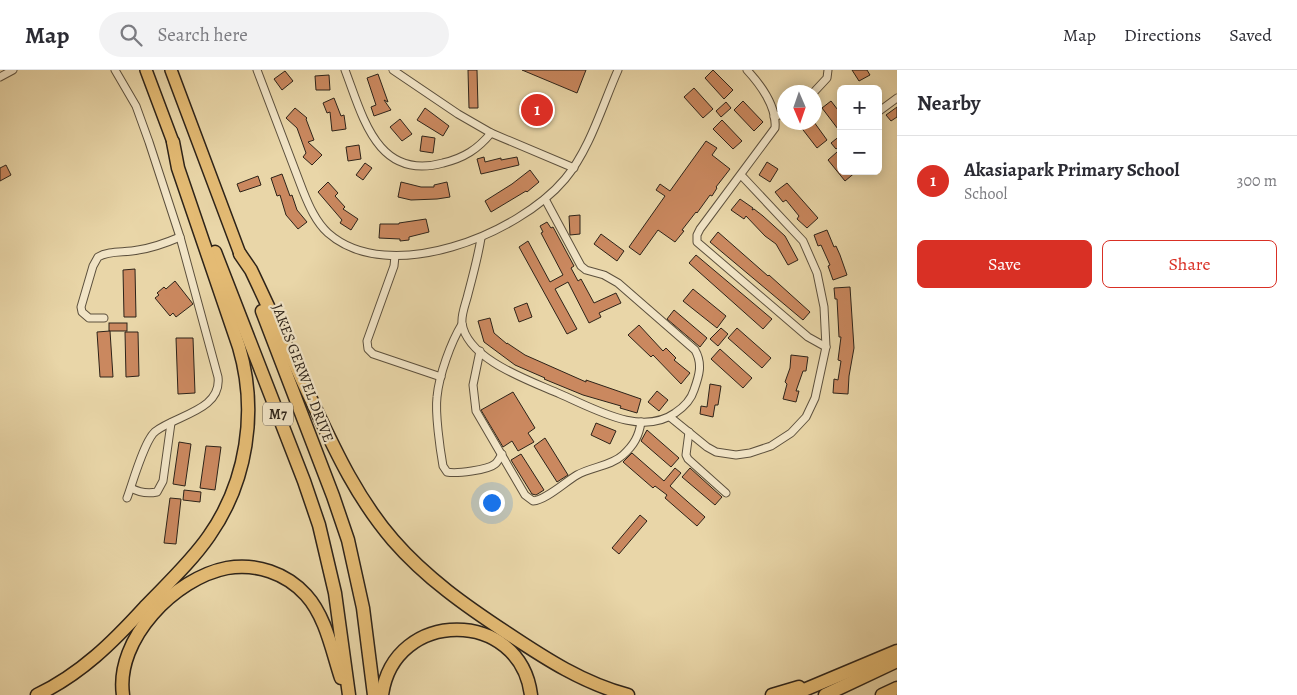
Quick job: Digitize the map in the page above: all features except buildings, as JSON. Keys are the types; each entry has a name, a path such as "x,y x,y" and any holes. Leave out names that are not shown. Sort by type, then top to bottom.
{"highway":[{"name":"M7","path":"146,70 314,510 327,555 335,593 347,695"},
{"name":"JAKES GERWEL DRIVE","path":"171,70 343,525 354,562 362,600 374,695"},
{"path":"37,695 71,675 100,654 190,560 223,514 242,466 248,424 248,399 244,368 239,347 178,168 173,142"},
{"path":"240,254 251,270 345,470 366,505 393,540 428,576 451,595 545,659 584,680 628,695"},
{"path":"122,695 122,674 128,650 138,632 154,612 174,594 202,576 227,568 244,567 261,569 282,576 308,598 323,624 347,695"},
{"path":"382,695 384,682 390,668 409,645 433,633 456,629 471,630 485,634 506,647 524,670 531,695"},
{"path":"792,695 897,651"},
{"path":"825,695 897,661"},
{"path":"772,695 826,680"},
{"path":"882,695 897,688"}],"street":[{"path":"0,78 13,70"},
{"path":"115,70 136,106 180,237 218,377 219,387 210,402 155,431 127,498"},
{"path":"257,70 302,191 321,225 352,248 369,253 394,256 437,250 481,238 520,216 545,199 574,168 618,70"},
{"path":"345,70 366,127 385,153 398,161 433,166 448,162 474,150 491,133"},
{"path":"393,70 458,114 491,133 574,168"},
{"path":"747,70 765,94 774,117 775,128 700,229 697,235 697,242 808,337 826,347"},
{"path":"820,85 827,78 828,70"},
{"path":"882,109 897,98"},
{"path":"670,417 716,452 726,454 750,453 776,443 792,433 811,408 820,381 826,347 824,306 817,273 803,241 741,175"},
{"path":"462,324 471,343 503,368 614,417 641,422 670,417 686,404 693,395 699,377 700,365 695,350 618,283 604,275 586,270 581,266 545,199"},
{"path":"104,318 89,318 82,312 81,307 93,266 98,257 110,253 160,245 180,237"},
{"path":"481,238 462,324 457,332 441,377 436,403 442,462 445,470 455,473 494,466 510,467"},
{"path":"394,256 394,266 367,341 368,349 373,354 441,377"},
{"path":"480,351 473,385 474,404 478,416 528,498 537,501 578,475 622,456 632,446 637,437 641,422"},
{"path":"131,488 139,493 148,494 157,492 160,488 163,481 171,423"},
{"path":"688,432 686,455 688,459 726,493"},
{"path":"494,466 502,454"}],"place":[{"name":"Akasiapark Primary School","path":"537,110"}]}
